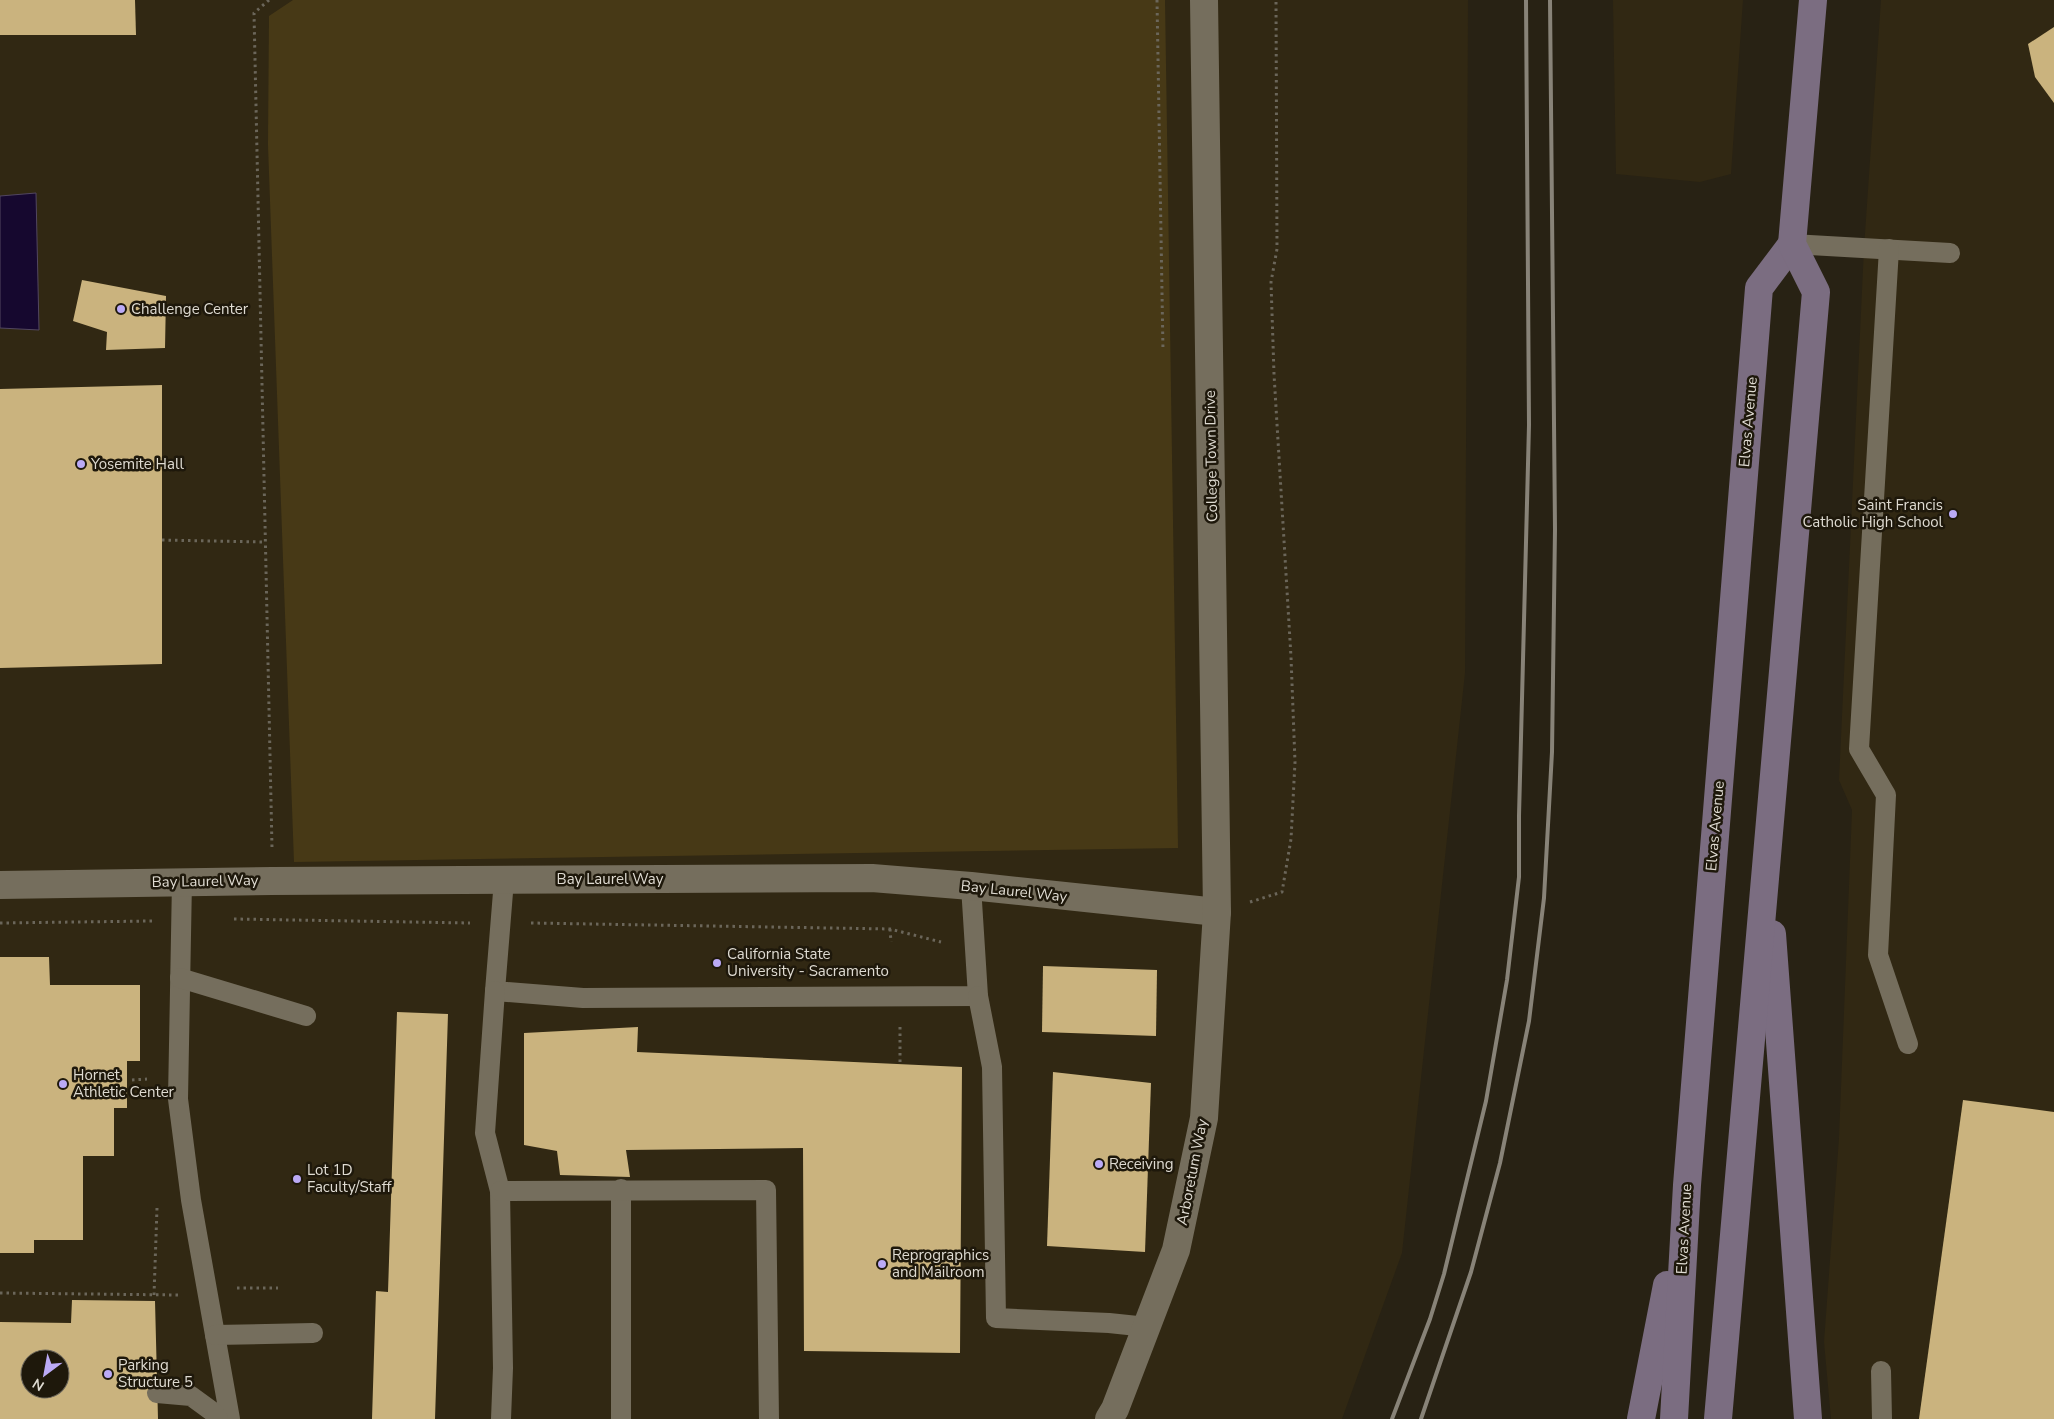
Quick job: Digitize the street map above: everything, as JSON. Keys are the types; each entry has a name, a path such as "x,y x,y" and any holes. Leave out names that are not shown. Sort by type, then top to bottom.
{"main road":[{"path":"1718,1419 1816,292 1792,244 1813,0"},
{"name":"Elvas Avenue","path":"1674,1419 1687,1185 1758,288 1792,244"},
{"path":"1766,854 1808,1419"},
{"path":"1641,1419 1687,1185"}],"street":[{"name":"College Town Drive","path":"1204,0 1217,912"},
{"name":"Bay Laurel Way","path":"0,885 182,881 872,878 971,886 1217,912"},
{"name":"Arboretum Way","path":"1109,1419 1115,1409 1176,1250 1204,1118 1217,912"}],"lane":[{"path":"1792,244 1950,253"},
{"path":"1889,250 1859,748 1886,796 1878,955 1908,1044"},
{"path":"501,1419 503,1368 500,1191 485,1134 504,880"},
{"path":"182,881 178,1099 191,1200 230,1419"},
{"path":"971,886 978,996 992,1066 996,1318 1109,1323 1147,1327"},
{"path":"180,978 306,1016"},
{"path":"495,991 583,998 978,996"},
{"path":"500,1191 621,1189 766,1190 769,1419"},
{"path":"621,1189 621,1419"},
{"path":"214,1335 312,1333"},
{"path":"1881,1371 1882,1419"},
{"path":"157,1393 191,1396 213,1412 218,1419"}],"path":[{"path":"269,0 254,13 272,881"},
{"path":"1157,0 1163,351"},
{"path":"1217,912 1282,892 1291,839 1295,762 1291,657 1274,384 1271,282 1277,249 1276,0"},
{"path":"162,540 265,542"},
{"path":"229,919 890,928 941,942"},
{"path":"0,923 159,921"},
{"path":"890,928 892,942"},
{"path":"900,1019 900,1064"},
{"path":"132,1080 156,1079"},
{"path":"154,1295 157,1208"},
{"path":"228,1288 278,1288"},
{"path":"0,1293 186,1295"}],"shaded area":[{"name":"California State University - Sacramento","path":"0,0 1468,0 1465,673 1402,1253 1342,1419 0,1419"},
{"path":"293,0 1165,0 1178,848 294,862 268,145 269,16"},
{"path":"1613,0 1743,0 1731,174 1700,182 1616,174"},
{"name":"Saint Francis Catholic High School","path":"1881,0 2054,0 2054,1419 1831,1419 1824,1342 1839,1138 1852,810 1839,780 1864,248"},
{"path":"36,193 39,330 0,328 0,196"}],"building":[{"path":"0,0 135,0 136,35 0,35"},
{"path":"2054,27 2054,103 2035,77 2028,44"},
{"name":"Challenge Center","path":"82,280 166,296 165,348 106,350 107,332 73,321"},
{"name":"Yosemite Hall","path":"162,385 162,664 0,668 0,389"},
{"name":"Hornet Athletic Center","path":"0,957 49,957 50,985 140,985 140,1061 127,1061 127,1108 114,1108 114,1156 83,1156 83,1240 34,1240 34,1253 0,1253"},
{"path":"1043,966 1157,970 1156,1036 1042,1032"},
{"path":"397,1012 448,1014 435,1419 372,1419 376,1291 388,1292"},
{"name":"Reprographics and Mailroom","path":"638,1027 637,1052 962,1067 960,1353 804,1351 803,1148 626,1150 630,1177 560,1175 557,1151 524,1145 524,1033"},
{"name":"Receiving","path":"1053,1072 1151,1083 1145,1252 1047,1246"},
{"path":"1963,1100 2054,1112 2054,1419 1919,1419"},
{"name":"Parking Structure 5","path":"72,1300 155,1301 158,1419 0,1419 0,1322 71,1323"}],"railway":[{"path":"1392,1419 1430,1319 1444,1274 1486,1101 1507,980 1519,877 1529,425 1526,0"},
{"path":"1421,1419 1471,1272 1500,1163 1529,1021 1544,898 1552,752 1555,529 1550,0"}],"place":[{"name":"Challenge Center","path":"121,309"},
{"name":"Yosemite Hall","path":"81,464"},
{"name":"Saint Francis Catholic High School","path":"1953,514"},
{"name":"California State University - Sacramento","path":"717,963"},
{"name":"Hornet Athletic Center","path":"63,1084"},
{"name":"Receiving","path":"1099,1164"},
{"name":"Lot 1D Faculty/Staff","path":"297,1179"},
{"name":"Reprographics and Mailroom","path":"882,1264"},
{"name":"Parking Structure 5","path":"108,1374"}]}
